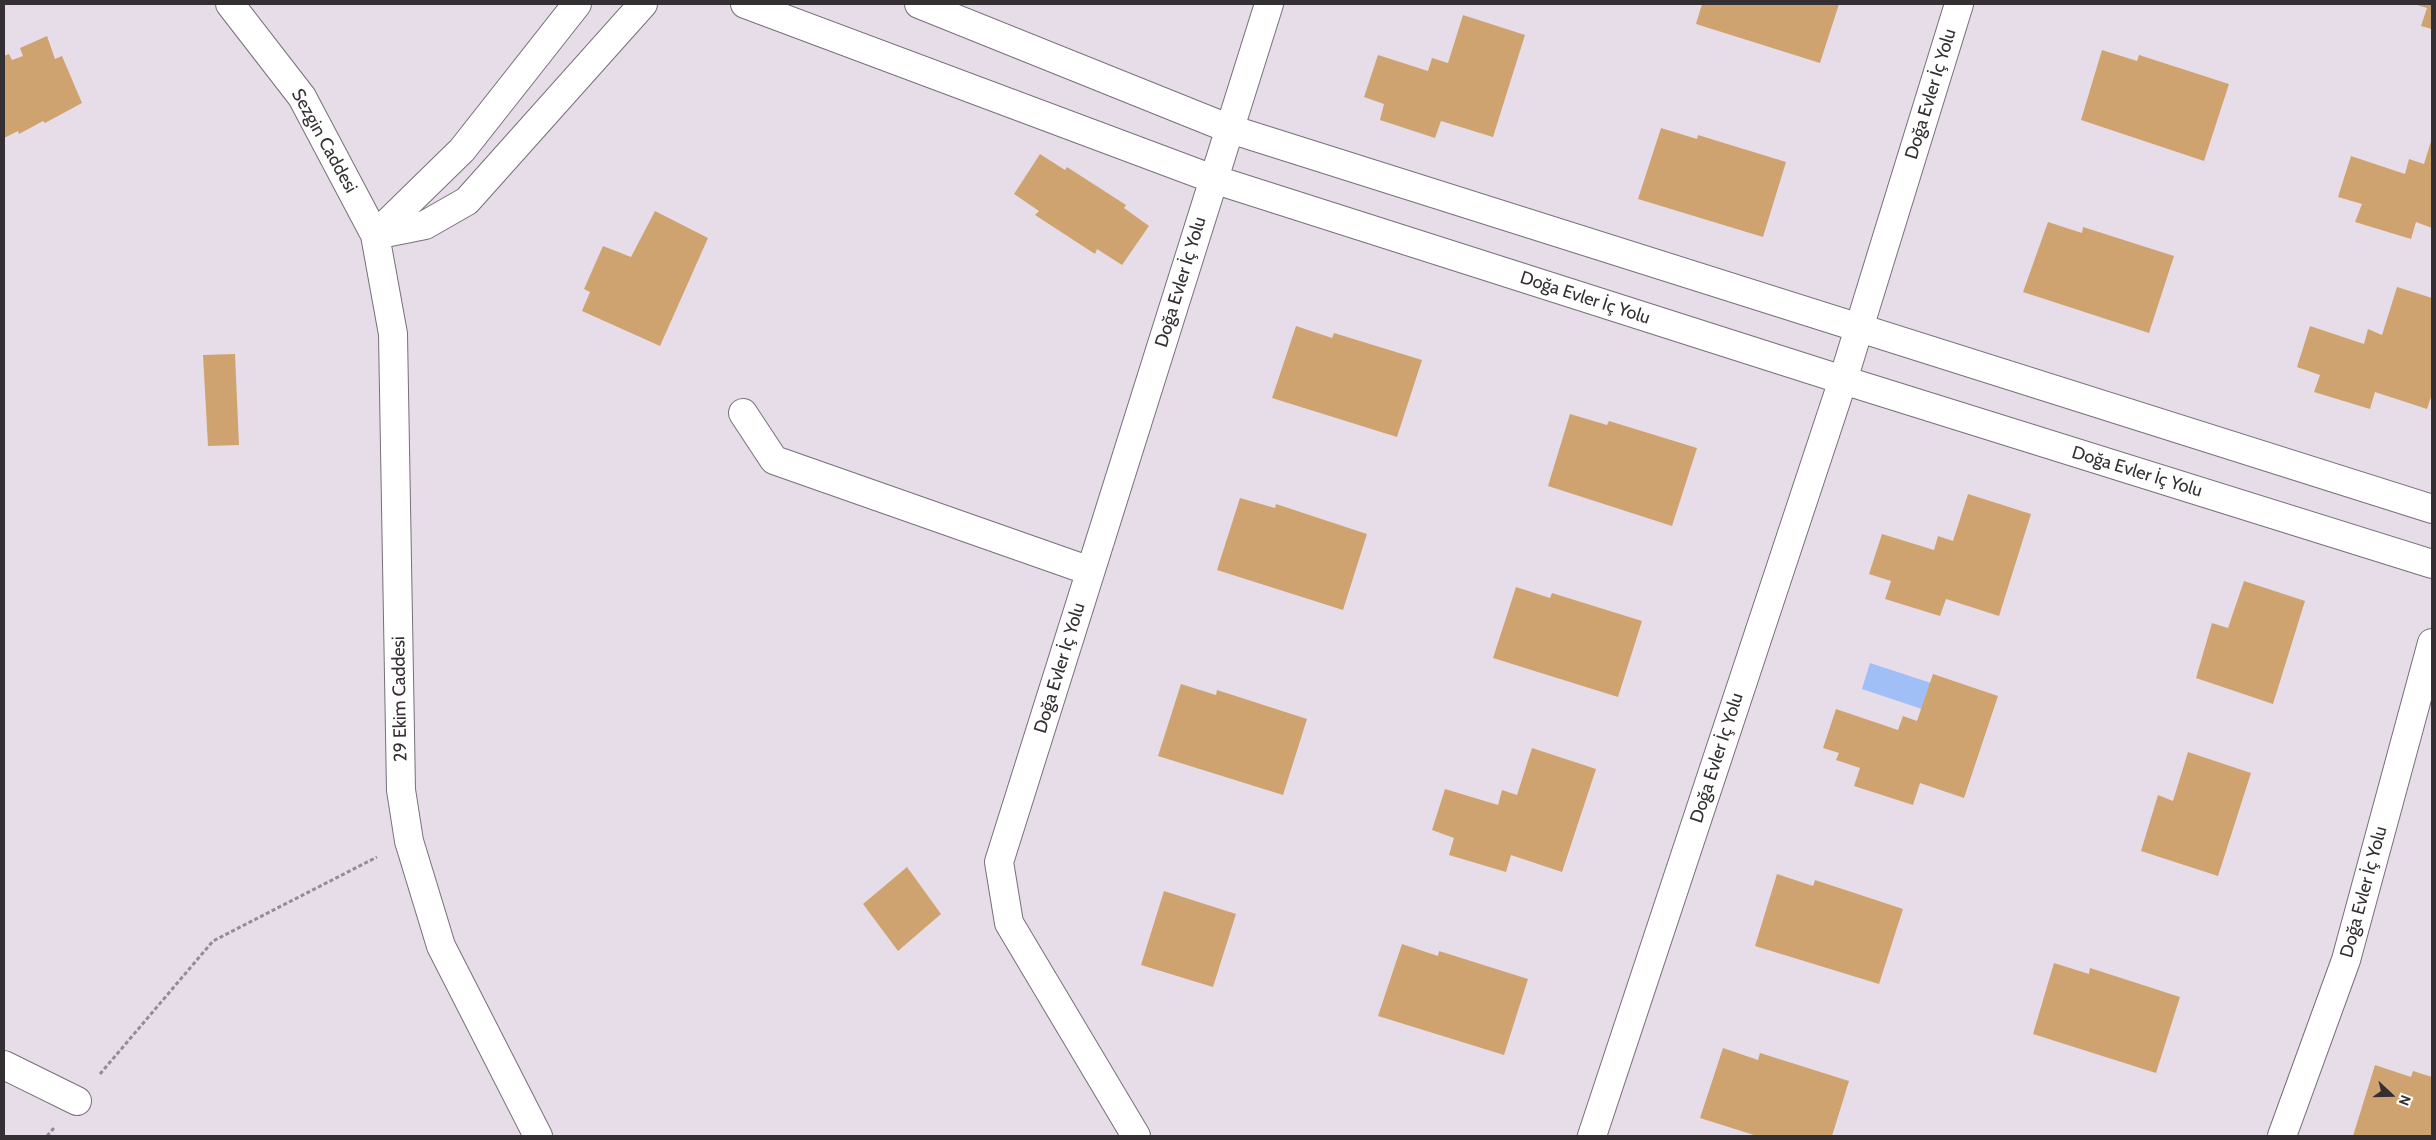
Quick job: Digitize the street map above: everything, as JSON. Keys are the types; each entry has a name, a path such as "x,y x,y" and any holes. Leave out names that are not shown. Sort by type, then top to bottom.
{"street":[{"name":"Sezgin Caddesi","path":"230,4 302,97 375,235"},
{"path":"375,235 462,150 577,4"},
{"path":"375,235 425,225 467,201 643,4"},
{"name":"Doğa Evler İç Yolu","path":"746,4 1213,179 1843,380 2432,564"},
{"path":"919,4 1230,129 2432,509"},
{"name":"Doğa Evler İç Yolu","path":"1136,1136 1009,922 999,862 1269,4"},
{"name":"Doğa Evler İç Yolu","path":"1592,1136 1843,380 1959,4"},
{"name":"29 Ekim Caddesi","path":"375,235 393,334 402,790 409,841 441,946 538,1136"},
{"path":"744,413 774,460 1090,571"},
{"name":"Doğa Evler İç Yolu","path":"2282,1136 2346,960 2432,643"},
{"path":"4,1064 77,1101"}],"path":[{"path":"47,1136 213,941 409,841"}],"water":[{"path":"1870,663 1931,683 1922,709 1862,689"}],"building":[{"path":"1702,4 1839,4 1820,63 1696,24"},
{"path":"2414,4 2432,4 2432,29 2421,26 2427,8"},
{"path":"1463,15 1525,35 1493,137 1441,121 1435,138 1380,120 1384,104 1364,97 1378,55 1428,71 1432,58 1448,63"},
{"path":"47,36 55,59 62,56 82,103 45,123 43,121 19,134 18,131 4,138 4,56 9,54 12,60 23,56 20,48"},
{"path":"2102,50 2137,61 2139,55 2229,84 2204,161 2081,120"},
{"path":"1661,128 1697,139 1698,135 1786,162 1763,237 1638,199"},
{"path":"2432,138 2432,228 2416,222 2411,239 2355,222 2362,204 2338,197 2351,156 2405,174 2409,159 2424,164"},
{"path":"1040,154 1065,170 1067,167 1126,205 1124,208 1149,226 1122,265 1097,249 1095,254 1035,215 1039,211 1014,194"},
{"path":"655,211 708,238 660,346 582,311 590,292 584,289 603,246 631,257"},
{"path":"2048,222 2082,233 2083,227 2174,256 2149,333 2023,292"},
{"path":"2397,287 2432,298 2432,394 2427,409 2375,392 2370,409 2314,392 2320,375 2297,367 2310,326 2364,344 2368,329 2382,335"},
{"path":"1296,326 1332,338 1334,333 1422,360 1397,437 1272,398"},
{"path":"235,354 239,445 208,446 203,355"},
{"path":"1570,414 1607,425 1609,421 1697,448 1672,526 1548,486"},
{"path":"1968,494 2031,514 1999,616 1946,599 1940,616 1885,599 1891,581 1869,574 1882,534 1934,550 1938,536 1953,541"},
{"path":"1240,498 1275,508 1276,504 1367,534 1343,610 1217,570"},
{"path":"2244,581 2305,601 2273,704 2196,678 2212,623 2228,628"},
{"path":"1516,587 1550,598 1552,593 1642,621 1618,697 1493,658"},
{"path":"1933,674 1998,696 1964,798 1920,783 1913,805 1854,786 1860,768 1836,760 1839,753 1823,748 1836,709 1898,730 1903,716 1917,721"},
{"path":"1181,684 1216,695 1217,690 1307,719 1283,795 1158,756"},
{"path":"1532,748 1596,769 1562,872 1511,855 1506,872 1449,855 1454,838 1432,830 1445,789 1498,805 1502,790 1517,795"},
{"path":"2188,752 2251,773 2218,876 2141,851 2158,795 2173,801"},
{"path":"907,867 941,914 898,951 863,904"},
{"path":"1777,874 1813,886 1815,880 1903,909 1879,984 1755,946"},
{"path":"1164,891 1236,914 1213,987 1141,965"},
{"path":"1402,944 1438,956 1439,951 1528,979 1504,1055 1378,1016"},
{"path":"2054,963 2089,974 2090,968 2180,997 2156,1073 2033,1034"},
{"path":"1723,1048 1758,1060 1760,1053 1849,1081 1832,1136 1757,1136 1700,1118"},
{"path":"2375,1065 2411,1077 2413,1071 2432,1077 2432,1136 2353,1136"}]}
